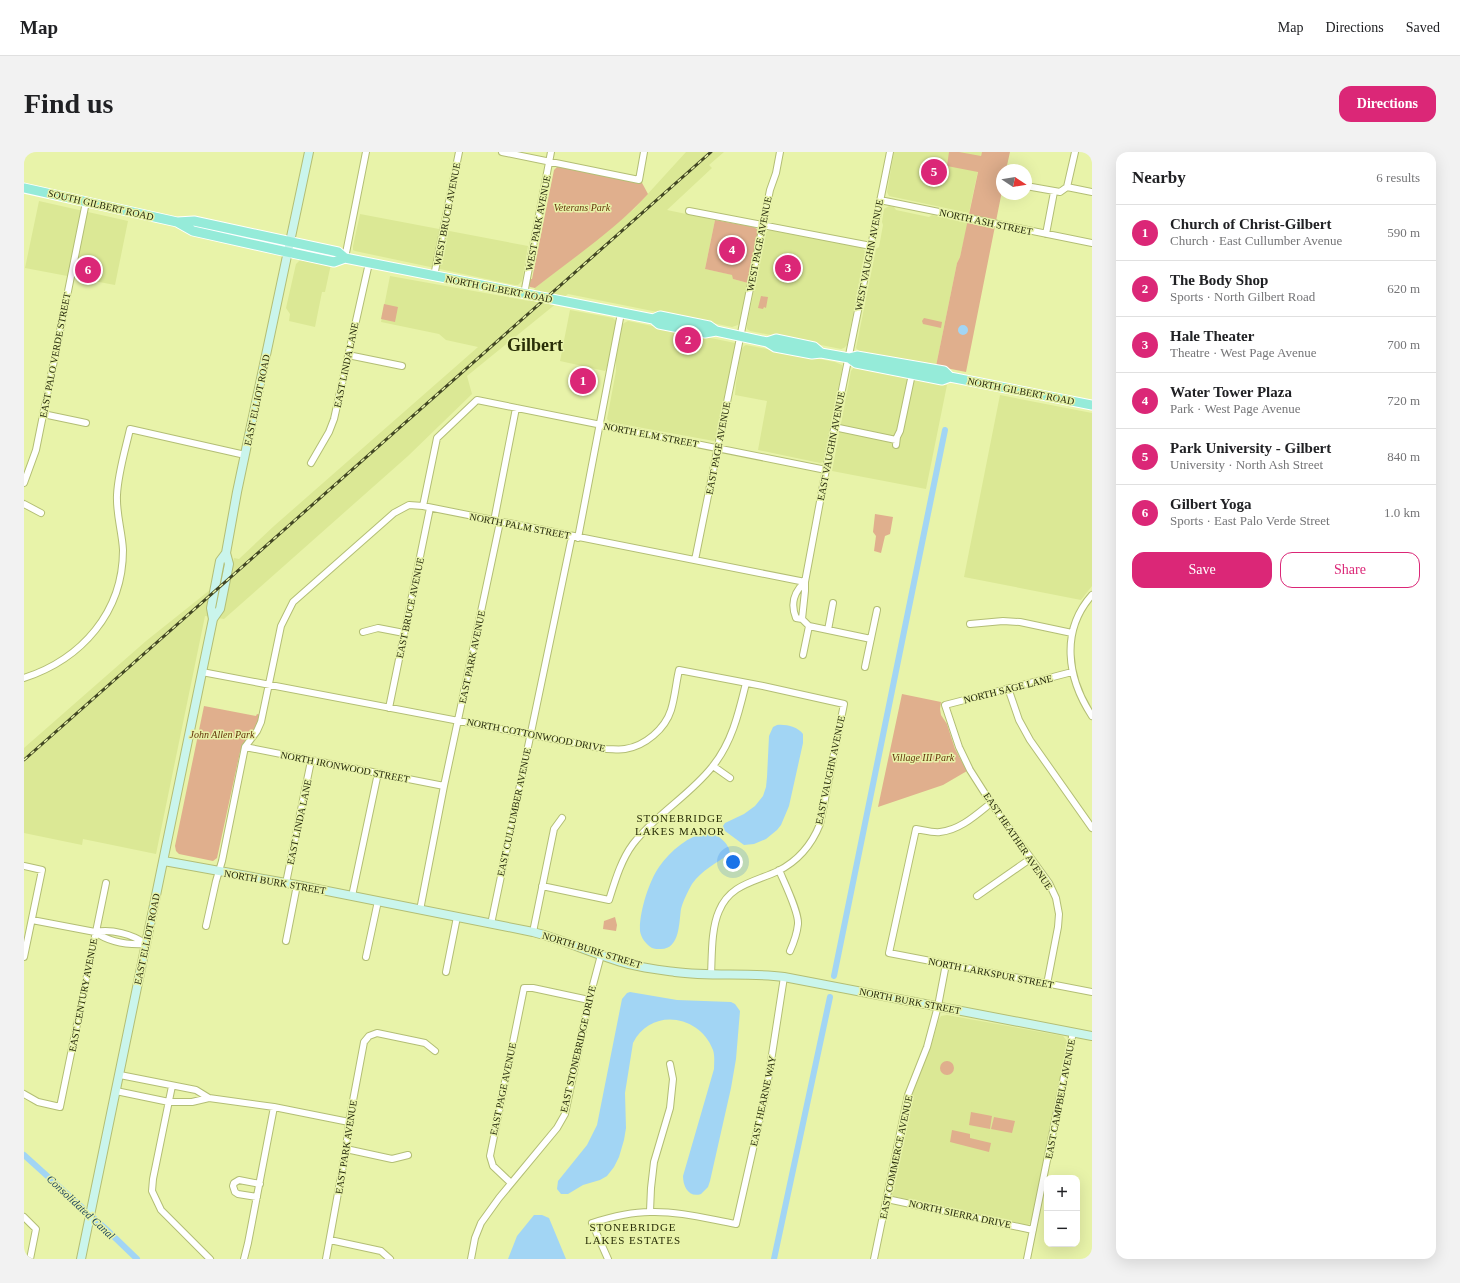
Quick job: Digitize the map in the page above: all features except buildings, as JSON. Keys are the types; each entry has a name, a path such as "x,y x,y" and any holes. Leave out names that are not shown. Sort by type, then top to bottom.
{"main road":[{"name":"EAST ELLIOT ROAD","path":"81,1259 213,620 211,608 220,561 226,553 244,455 290,247 309,152"},
{"name":"SOUTH GILBERT ROAD","path":"24,188 177,222 192,231 290,247"},
{"name":"NORTH GILBERT ROAD","path":"290,247 338,252 345,258 653,319 660,316 709,326 716,331 740,337 767,342 776,339 814,346 821,353 849,358 857,356 944,371 950,377"},
{"name":"NORTH GILBERT ROAD","path":"849,358 856,363 942,380 950,377 1092,405"},
{"name":"NORTH BURK STREET","path":"164,861 286,883 533,932 556,938 628,964 674,972 711,975 762,974 784,976 1092,1036"}],"street":[{"path":"345,258 366,152"},
{"name":"WEST BRUCE AVENUE","path":"434,276 459,152"},
{"path":"502,152 639,180 644,152"},
{"name":"WEST PARK AVENUE","path":"524,294 552,152"},
{"name":"WEST PAGE AVENUE","path":"740,337 762,225 780,152"},
{"name":"WEST VAUGHN AVENUE","path":"849,358 890,152"},
{"path":"1068,187 1075,152"},
{"path":"1032,187 1057,192 1068,187 1092,192"},
{"path":"1046,234 1057,192"},
{"name":"NORTH ASH STREET","path":"880,200 1092,243"},
{"name":"EAST PALO VERDE STREET","path":"24,483 36,450 86,202"},
{"path":"689,211 871,246"},
{"name":"EAST LINDA LANE","path":"310,463 332,426 369,263"},
{"name":"EAST CULLUMBER AVENUE","path":"491,924 530,735 600,424 621,313"},
{"name":"EAST PAGE AVENUE","path":"695,560 740,337"},
{"path":"348,355 402,366"},
{"name":"EAST VAUGHN AVENUE","path":"802,619 805,582 834,427 849,358"},
{"path":"834,427 896,442 900,431 912,374"},
{"name":"NORTH ELM STREET","path":"423,506 436,438 477,400 826,470"},
{"name":"EAST PARK AVENUE","path":"420,910 497,522 516,408"},
{"path":"43,414 86,423"},
{"path":"24,678 56,664 74,652 93,634 113,601 120,576 123,549 116,506 117,494 130,429 244,455"},
{"path":"24,504 41,513"},
{"name":"NORTH PALM STREET","path":"245,748 257,731 261,722 281,626 293,602 394,513 409,506 423,506 497,522 805,582"},
{"name":"EAST BRUCE AVENUE","path":"389,708 430,508"},
{"path":"805,582 796,590 794,601 794,612 796,618 802,619 809,626 871,640"},
{"path":"1092,595 1083,605 1076,618 1072,633 1070,654 1072,672 1082,699 1092,716"},
{"path":"828,630 833,603"},
{"path":"865,667 877,610"},
{"path":"970,624 1003,621 1020,622 1072,633"},
{"path":"803,654 809,626"},
{"path":"363,632 378,628 404,633"},
{"name":"NORTH COTTONWOOD DRIVE","path":"202,672 606,749 626,749 642,743 654,735 664,724 670,710 679,670 844,704"},
{"name":"NORTH SAGE LANE","path":"945,705 1072,672"},
{"path":"542,886 609,900 622,862 632,845 648,827 702,778 713,766 735,726 746,683"},
{"path":"1008,688 1019,720 1030,740 1092,828"},
{"name":"EAST VAUGHN AVENUE","path":"711,975 715,923 719,910 726,898 736,888 779,870 801,854 808,847 815,836 820,824 844,704"},
{"name":"EAST HEATHER AVENUE","path":"945,705 965,760 991,803 1030,859 1049,883 1056,898 1059,914 1058,927 1047,984"},
{"path":"206,926 218,871 222,861 245,748"},
{"name":"NORTH IRONWOOD STREET","path":"245,748 444,786"},
{"name":"EAST LINDA LANE","path":"286,883 311,760"},
{"path":"713,766 730,778"},
{"path":"352,896 378,773"},
{"name":"NORTH LARKSPUR STREET","path":"991,803 962,826 951,830 939,832 916,829 889,953 1092,992"},
{"path":"533,932 554,829 562,818"},
{"path":"977,896 1030,859"},
{"path":"24,866 42,870 24,957"},
{"path":"779,870 791,898 798,922 796,937 790,951"},
{"name":"EAST CENTURY AVENUE","path":"24,1094 38,1102 60,1107 106,883"},
{"path":"286,941 297,886"},
{"path":"366,957 378,901"},
{"path":"446,972 457,917"},
{"path":"32,920 96,932 104,938 134,944 146,944"},
{"name":"EAST STONEBRIDGE DRIVE","path":"471,1259 475,1238 481,1223 511,1183 557,1128 565,1114 589,1000 601,955"},
{"name":"EAST COMMERCE AVENUE","path":"874,1259 908,1095 927,1048 938,1006 946,964"},
{"name":"EAST HEARNE WAY","path":"650,1212 668,1212 736,1224 767,1087 784,976"},
{"name":"EAST PAGE AVENUE","path":"511,1183 493,1166 490,1156 524,988 533,988 589,1000"},
{"name":"EAST CAMPBELL AVENUE","path":"1027,1259 1073,1032"},
{"name":"EAST PARK AVENUE","path":"326,1259 364,1042 369,1036 377,1033 425,1043 435,1051"},
{"path":"608,1259 592,1223 610,1217 650,1212 654,1162 670,1108 673,1079 670,1064"},
{"path":"120,1075 196,1090 209,1098"},
{"path":"172,1086 152,1191 161,1210 210,1259"},
{"path":"116,1091 169,1102 192,1102 209,1098 274,1107 349,1122"},
{"path":"244,1259 274,1107"},
{"path":"346,1149 392,1159 408,1154"},
{"path":"257,1197 238,1194 235,1192 233,1186 234,1183 239,1180 260,1184"},
{"name":"NORTH SIERRA DRIVE","path":"886,1199 1033,1230"},
{"path":"24,1217 36,1229 30,1259"},
{"path":"330,1240 381,1251 390,1259"}],"shaded area":[{"path":"686,152 724,152 709,165 712,168 667,210 715,220 705,269 733,275 733,279 748,283 741,320 738,325 732,327 568,294 467,376 472,394 408,456 224,619 205,616 156,854 83,839 82,845 24,833 24,748 146,641 230,574 234,558 239,559 274,526 478,347 446,340 439,334 381,322 390,276 529,301 535,288 634,209"},
{"path":"894,152 982,152 969,213 889,196 887,192"},
{"path":"39,201 128,221 115,285 25,268"},
{"path":"889,206 894,207 896,210 929,217 932,215 968,223 960,257 957,263 936,366 860,352 856,348 876,249 879,247 884,209"},
{"path":"360,214 528,246 522,281 518,285 515,285 355,251 353,250 353,246"},
{"path":"769,230 862,248 865,251 847,345 844,348 841,349 750,331 747,329 765,233"},
{"path":"301,259 331,264 325,292 322,292 315,327 289,321 290,314 286,308 296,264"},
{"path":"570,310 613,318 616,321 608,365 605,371 560,361"},
{"path":"628,321 735,343 736,345 730,379 725,392 716,439 714,441 610,422 607,419 616,371 616,359 622,325"},
{"path":"746,345 835,362 842,365 823,462 820,463 758,450 767,401 735,395 741,350"},
{"path":"854,367 947,385 926,489 832,471 851,371"},
{"path":"1000,395 1092,413 1092,586 1081,600 964,577"},
{"path":"947,1015 1063,1036 1067,1041 1068,1044 1032,1222 1028,1225 892,1196 891,1194 914,1087 931,1046 939,1019 941,1016"}],"green space":[{"path":"949,152 959,152 981,156 982,152 1010,152 1007,164 996,164 996,200 1000,200 966,372 936,366 957,263 960,257 978,172 947,166"},
{"name":"Veterans Park","path":"558,166 641,181 648,194 622,220 593,243 535,288 530,287 528,284 529,279 532,279 554,170"},
{"path":"715,220 754,227 758,230 748,283 733,279 732,275 705,269"},
{"path":"761,296 768,297 766,308 764,307 763,309 758,308"},
{"path":"384,304 398,307 395,322 381,319"},
{"path":"924,318 942,322 941,328 923,324 922,321"},
{"path":"875,514 893,517 890,534 885,536 881,553 874,551 876,536 873,532"},
{"name":"Village III Park","path":"902,694 941,702 941,715 947,724 955,749 967,771 943,785 878,807"},
{"name":"John Allen Park","path":"204,706 256,716 257,714 261,715 255,729 245,741 240,752 217,858 213,861 179,854 176,851 175,846"},
{"path":"615,917 617,925 616,931 603,929 604,921"},
{"path":"944,1061 950,1061 954,1065 954,1071 950,1075 944,1075 940,1071 940,1065"},
{"path":"971,1112 992,1116 990,1129 969,1125"},
{"path":"994,1117 1015,1121 1012,1133 991,1129"},
{"path":"952,1130 970,1134 970,1138 991,1143 989,1152 950,1142"}],"water":[{"path":"961,325 965,325 967,326 967,334 961,335 958,332 958,328"},
{"path":"777,725 792,726 803,734 803,743 789,806 781,825 777,830 766,839 754,844 744,845 725,831 723,826 725,823 744,814 755,806 763,796 767,777 769,736 773,727"},
{"path":"708,832 715,835 728,846 730,854 705,871 692,884 681,909 679,927 672,945 661,949 652,948 641,936 640,924 645,898 655,873 669,855 680,845 687,840"},
{"path":"630,992 677,1000 731,1002 735,1004 740,1011 736,1059 731,1088 710,1181 708,1187 701,1194 697,1195 688,1191 684,1184 683,1176 714,1069 714,1055 707,1038 698,1029 687,1023 675,1020 663,1020 651,1024 641,1032 633,1043 625,1093 626,1128 619,1157 614,1167 607,1176 600,1180 583,1185 568,1194 561,1194 557,1189 558,1181 587,1145 597,1125 622,999 627,993"},
{"path":"534,1215 542,1215 549,1218 566,1259 508,1259 517,1236"}],"waterway":[{"path":"834,976 945,430"},
{"path":"774,1259 830,997"},
{"name":"Consolidated Canal","path":"24,1155 137,1259"}],"railway":[{"path":"24,760 711,152"}],"place":[{"name":"Park University - Gilbert","path":"934,172"},
{"name":"Water Tower Plaza","path":"732,250"},
{"name":"Hale Theater","path":"788,268"},
{"name":"Gilbert Yoga","path":"88,270"},
{"name":"The Body Shop","path":"688,340"},
{"name":"Church of Christ-Gilbert","path":"583,381"}],"district":[{"name":"Gilbert","path":"535,345"},
{"name":"STONEBRIDGE LAKES MANOR","path":"680,824"},
{"name":"STONEBRIDGE LAKES ESTATES","path":"633,1233"}]}
